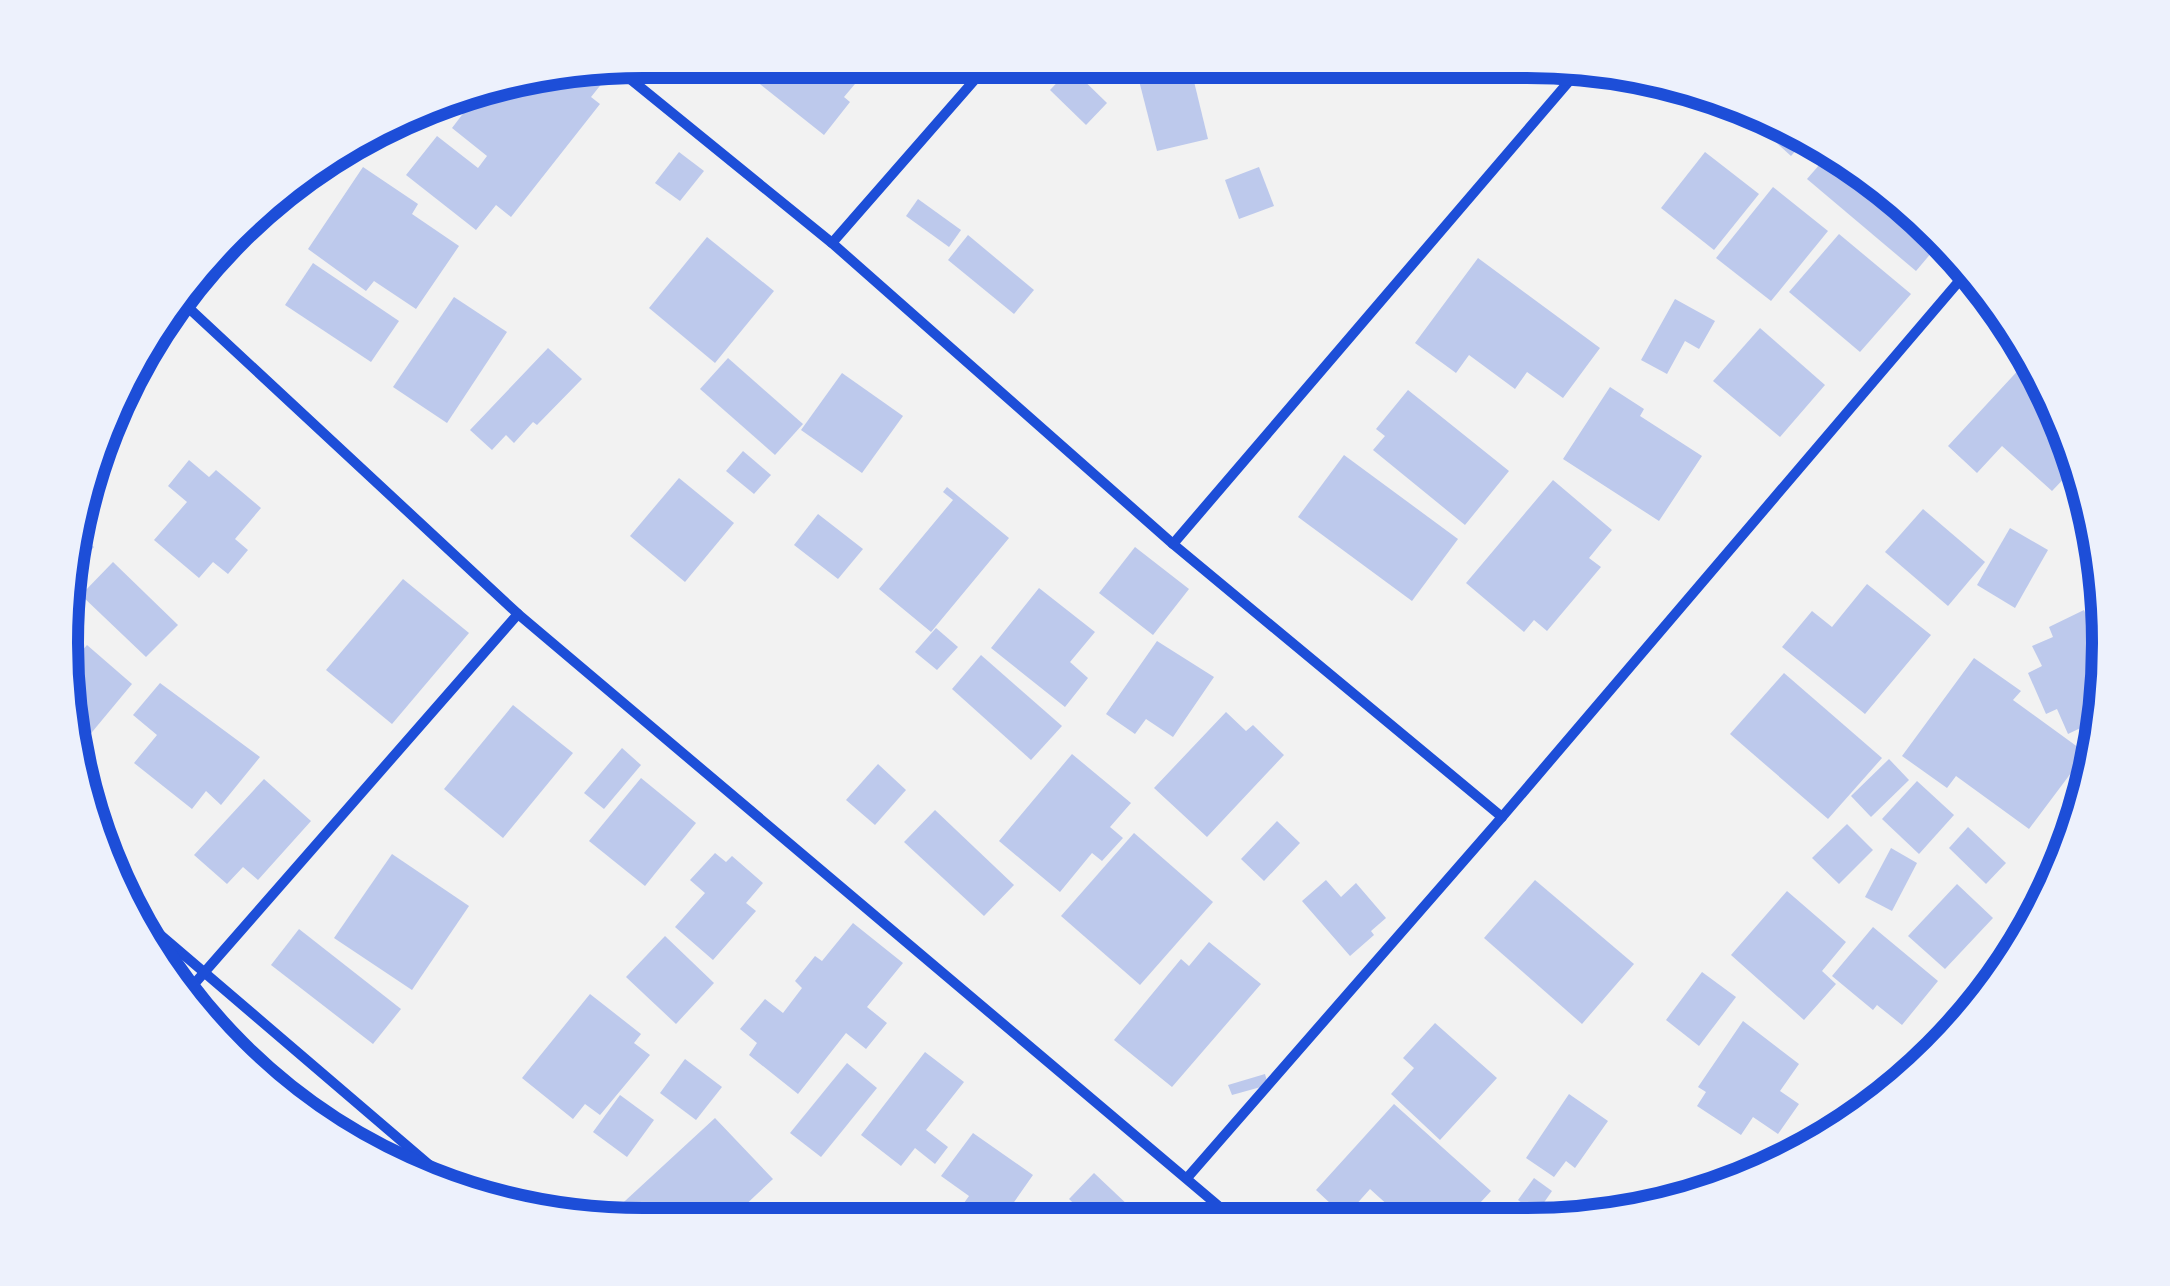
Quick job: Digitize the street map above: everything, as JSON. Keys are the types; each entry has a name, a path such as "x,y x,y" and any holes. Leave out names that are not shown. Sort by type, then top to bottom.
{"street":[{"path":"629,78 832,243 1173,544 1502,817"},
{"path":"832,243 976,78"},
{"path":"1173,544 1571,80"},
{"path":"1187,1178 1502,817 1960,280"},
{"path":"188,307 518,614 1221,1208"},
{"path":"193,985 518,614"},
{"path":"158,934 431,1166"}],"building":[{"path":"860,78 844,97 850,102 824,135 756,81"},
{"path":"1061,78 1081,78 1107,103 1086,125 1050,90"},
{"path":"1138,78 1193,78 1208,139 1157,151"},
{"path":"569,82 603,82 591,97 600,104 511,217 496,205 476,230 406,175 437,136 478,168 487,156 452,128 469,106 497,97"},
{"path":"1762,129 1799,147 1791,156"},
{"path":"679,152 704,171 680,201 655,183"},
{"path":"1705,152 1759,194 1714,250 1661,208"},
{"path":"1823,161 1871,194 1934,250 1916,271 1807,179"},
{"path":"363,167 418,204 412,214 459,246 416,309 374,281 366,291 308,249"},
{"path":"1259,167 1274,206 1239,219 1225,180"},
{"path":"1773,187 1828,231 1771,301 1716,258"},
{"path":"918,199 961,230 949,247 906,216"},
{"path":"1839,234 1911,294 1860,352 1789,292"},
{"path":"968,235 1034,290 1014,314 948,260"},
{"path":"707,237 774,291 715,363 649,308"},
{"path":"1478,258 1600,348 1563,398 1527,372 1515,389 1469,355 1456,373 1415,343"},
{"path":"313,263 399,321 371,362 285,305"},
{"path":"454,297 507,332 447,423 393,387"},
{"path":"1675,299 1715,321 1699,349 1685,341 1667,374 1641,360"},
{"path":"1760,328 1825,385 1780,437 1713,381"},
{"path":"548,348 582,379 537,425 533,422 514,443 506,435 492,450 470,430"},
{"path":"728,358 803,424 775,455 700,389"},
{"path":"2021,367 2032,389 2028,393 2038,402 2067,476 2052,491 2002,446 1977,473 1948,446"},
{"path":"842,373 903,416 862,473 801,430"},
{"path":"1610,387 1644,409 1640,416 1702,456 1659,521 1563,459"},
{"path":"1408,390 1509,471 1465,525 1373,450 1385,436 1376,429"},
{"path":"743,451 771,475 754,494 726,471"},
{"path":"1344,455 1458,539 1412,601 1298,517"},
{"path":"189,460 209,477 216,470 261,508 235,539 248,550 228,574 213,562 199,578 154,540 187,502 168,486"},
{"path":"679,478 734,523 685,582 630,536"},
{"path":"1553,480 1612,530 1589,558 1601,567 1547,631 1534,620 1524,632 1466,583"},
{"path":"947,487 1009,538 931,632 879,589 953,500 943,492"},
{"path":"1923,509 1985,562 1948,606 1885,552"},
{"path":"818,514 863,549 838,579 794,545"},
{"path":"2010,528 2048,550 2015,608 1977,585"},
{"path":"87,541 94,547 84,559"},
{"path":"1135,547 1189,589 1153,635 1099,593"},
{"path":"113,562 178,625 146,657 81,595"},
{"path":"403,579 469,633 392,724 326,670"},
{"path":"1867,584 1931,635 1865,714 1782,647 1812,611 1832,627"},
{"path":"1039,588 1095,632 1070,662 1088,678 1065,707 991,648"},
{"path":"2084,610 2091,624 2087,725 2068,734 2057,709 2046,714 2028,673 2042,666 2032,646 2053,637 2049,627"},
{"path":"936,628 958,647 937,670 915,652"},
{"path":"1157,641 1214,677 1173,737 1146,719 1135,734 1106,714"},
{"path":"87,645 132,684 86,740 82,717 78,655"},
{"path":"981,655 1062,726 1031,760 952,689"},
{"path":"1974,658 2021,691 2013,700 2082,750 2080,761 2029,829 1956,776 1947,788 1902,756"},
{"path":"1784,673 1882,758 1828,819 1730,734"},
{"path":"160,683 260,757 221,805 206,791 192,809 134,763 157,735 133,715"},
{"path":"513,705 573,753 503,838 444,789"},
{"path":"1226,712 1246,731 1253,725 1284,755 1207,837 1154,788"},
{"path":"622,748 641,765 604,809 584,793"},
{"path":"1072,754 1131,803 1110,827 1123,838 1102,861 1092,853 1060,892 999,841"},
{"path":"1889,759 1909,780 1871,817 1851,796"},
{"path":"878,764 906,790 875,825 846,800"},
{"path":"641,778 696,823 645,886 589,841"},
{"path":"264,779 311,821 258,880 243,867 227,884 194,855"},
{"path":"1917,781 1954,815 1919,854 1882,819"},
{"path":"935,810 1014,885 984,916 904,842"},
{"path":"1277,821 1300,843 1264,881 1241,859"},
{"path":"1847,824 1873,850 1839,884 1812,858"},
{"path":"1968,827 2006,863 1986,884 1949,848"},
{"path":"1134,833 1213,902 1140,985 1061,916"},
{"path":"1891,848 1917,863 1892,911 1865,897"},
{"path":"715,853 726,862 732,856 763,883 746,903 756,911 713,960 675,927 705,893 690,880"},
{"path":"392,854 469,906 412,990 334,938"},
{"path":"1326,880 1341,897 1356,883 1386,918 1350,956 1302,901"},
{"path":"1535,880 1634,964 1582,1024 1484,938"},
{"path":"1957,884 1993,918 1945,969 1908,936"},
{"path":"1787,891 1846,942 1822,971 1836,984 1804,1020 1731,955"},
{"path":"853,923 903,963 867,1007 887,1023 866,1049 846,1033 798,1094 749,1055 757,1043 740,1029 765,999 783,1013 802,988 795,981 815,956 822,961"},
{"path":"1873,927 1938,981 1902,1025 1877,1005 1873,1010 1832,976"},
{"path":"299,929 401,1009 373,1044 271,965"},
{"path":"665,936 714,983 676,1024 626,977"},
{"path":"1209,942 1261,984 1172,1087 1114,1040 1181,959 1189,966"},
{"path":"1702,972 1736,997 1699,1046 1666,1020"},
{"path":"590,994 641,1034 634,1043 650,1055 600,1115 585,1104 573,1119 522,1078"},
{"path":"1743,1021 1799,1064 1780,1091 1799,1104 1778,1134 1753,1117 1741,1135 1697,1106 1706,1092 1698,1087"},
{"path":"1435,1023 1497,1078 1440,1140 1391,1094 1414,1068 1403,1058"},
{"path":"925,1052 964,1082 926,1130 948,1147 935,1164 915,1148 901,1166 861,1135"},
{"path":"685,1059 722,1087 696,1120 660,1093"},
{"path":"847,1063 877,1088 821,1157 790,1133"},
{"path":"1265,1074 1268,1085 1232,1095 1228,1085"},
{"path":"1569,1094 1608,1121 1575,1168 1566,1161 1554,1177 1526,1158"},
{"path":"620,1095 654,1120 627,1157 593,1132"},
{"path":"1394,1104 1491,1191 1475,1208 1391,1208 1370,1189 1353,1208 1335,1208 1316,1190"},
{"path":"715,1118 773,1179 742,1208 618,1207"},
{"path":"973,1133 1033,1175 1010,1208 960,1208 969,1196 941,1176"},
{"path":"1094,1173 1131,1208 1079,1208 1069,1199"},
{"path":"1534,1178 1552,1191 1540,1208 1528,1208 1518,1200"}]}
